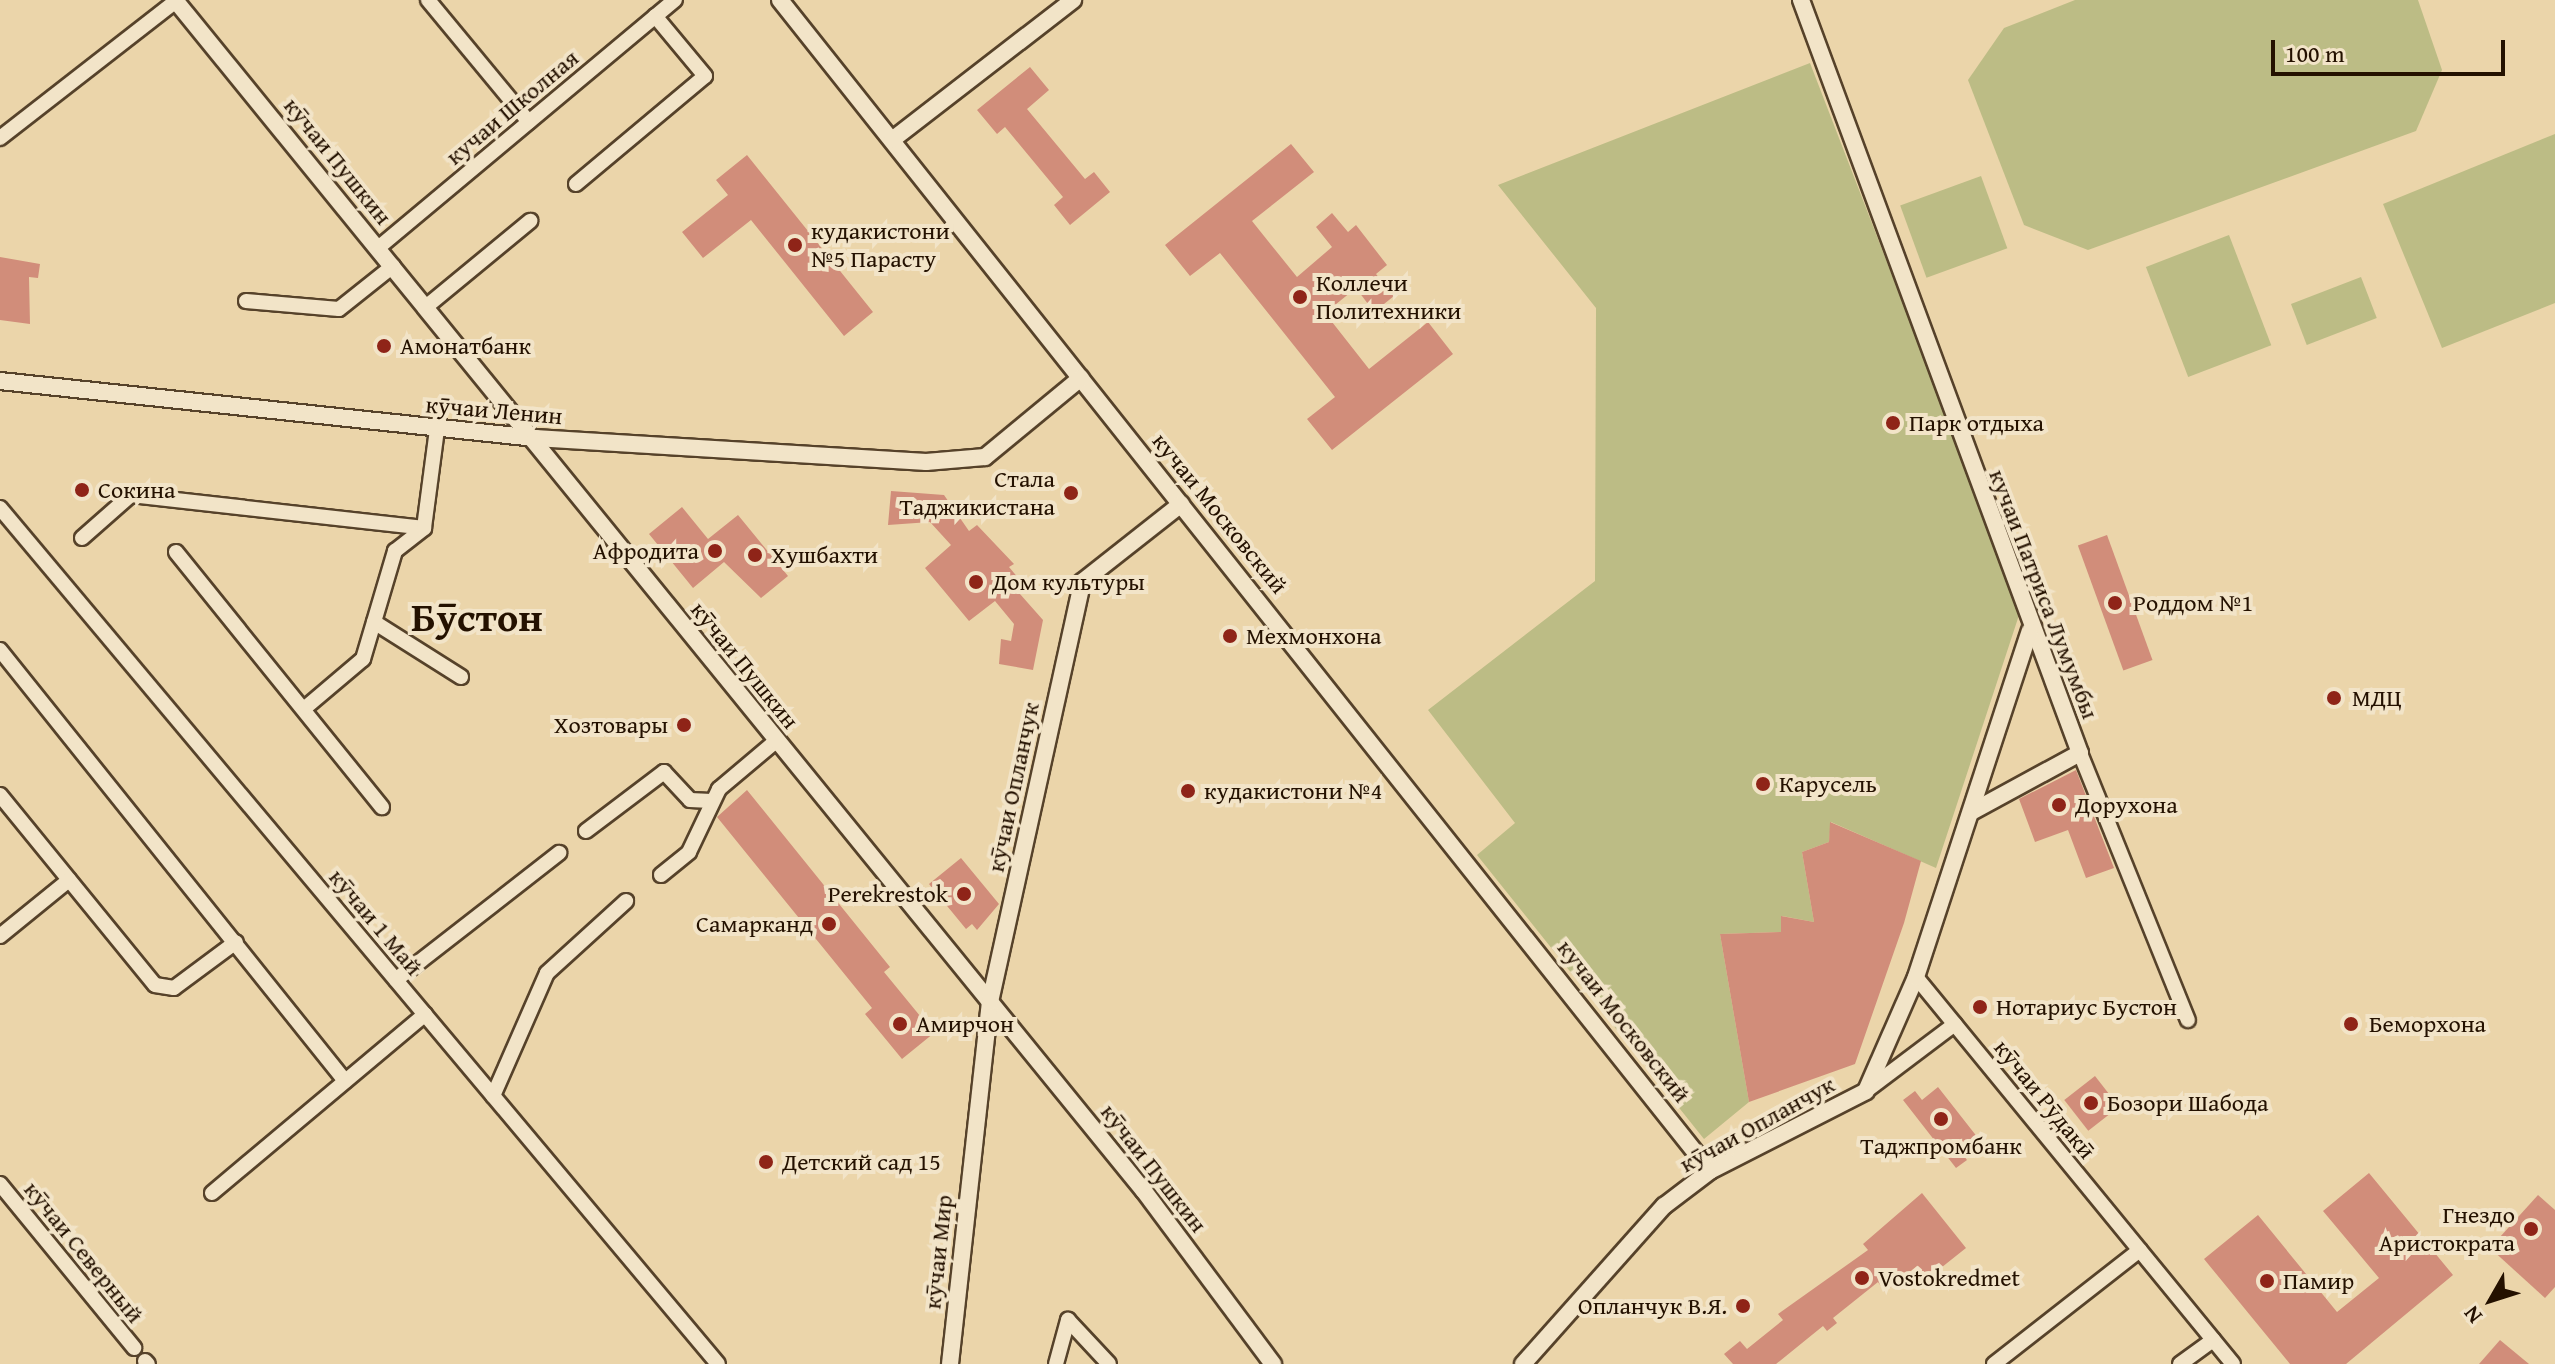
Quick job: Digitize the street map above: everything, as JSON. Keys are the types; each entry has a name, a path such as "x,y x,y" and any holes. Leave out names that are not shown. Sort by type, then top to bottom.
{"street":[{"path":"0,138 176,0"},
{"name":"кӯчаи Пушкин","path":"176,0 535,438 776,741 990,1002 1273,1364"},
{"path":"428,0 529,122"},
{"name":"кучаи Школная","path":"378,248 675,0"},
{"name":"кучаи Московский","path":"780,0 1710,1171"},
{"path":"892,140 1073,0"},
{"name":"кучаи Патриса Лумумбы","path":"1801,0 2030,631 2188,1020"},
{"path":"576,184 705,76 655,16"},
{"path":"427,306 530,221"},
{"path":"246,301 339,309 393,266"},
{"name":"кӯчаи Ленин","path":"0,381 535,438 926,462 985,457 1081,378"},
{"path":"305,708 363,659 395,551 424,528 437,429"},
{"path":"82,538 131,495 424,528"},
{"name":"кӯчаи Опланчук","path":"990,1002 1082,582 1181,504"},
{"name":"кӯчаи 1 Май","path":"0,508 718,1364"},
{"path":"176,552 382,807"},
{"path":"374,622 461,677"},
{"name":"кӯчаи Опланчук","path":"1523,1364 1664,1206 1710,1171 1866,1091 1916,977 2030,631"},
{"path":"0,650 345,1081"},
{"path":"661,875 689,852 711,801 776,741"},
{"path":"1973,811 2080,753"},
{"path":"586,831 664,772 690,800 711,801"},
{"path":"0,795 165,990 236,942"},
{"path":"396,980 559,853"},
{"path":"0,936 69,880"},
{"path":"493,1096 547,973 626,901"},
{"name":"кӯчаи Рӯдакӣ","path":"1916,977 2233,1364"},
{"name":"кӯчаи Мир","path":"950,1364 990,1002"},
{"path":"212,1193 425,1014"},
{"path":"1866,1091 1955,1024"},
{"name":"кӯчаи Северный","path":"0,1184 134,1348"},
{"path":"1994,1364 2140,1250"},
{"path":"1056,1364 1068,1320 1109,1364"},
{"path":"2180,1364 2213,1340"}],"green space":[{"path":"2075,0 2418,0 2442,70 2416,131 2088,250 2024,225 1968,80 2004,28"},
{"path":"1810,63 2021,609 1936,868 1831,822 1829,842 1802,852 1814,922 1782,916 1781,932 1720,934 1749,1102 1704,1139 1477,855 1515,823 1428,710 1595,581 1596,308 1498,185"},
{"path":"2555,134 2555,303 2442,348 2383,204"},
{"path":"1981,176 2007,248 1927,278 1900,205"},
{"path":"2229,235 2271,345 2188,377 2146,267"},
{"path":"2361,277 2377,318 2307,345 2291,304"}],"building":[{"path":"1030,67 1049,90 1027,109 1085,179 1094,172 1110,192 1070,225 1054,205 1063,197 1005,127 997,134 977,110"},
{"name":"Коллечи Политехники","path":"1291,144 1314,172 1252,221 1297,277 1332,247 1316,227 1332,213 1348,232 1356,225 1387,265 1376,274 1394,296 1374,312 1356,288 1325,313 1369,369 1428,322 1453,354 1332,450 1307,419 1335,397 1220,253 1190,276 1165,245"},
{"name":"кудакистони №5 Парасту","path":"747,155 873,312 844,336 751,220 703,258 682,232 728,195 716,180"},
{"path":"0,257 40,264 38,278 29,277 30,324 0,320"},
{"name":"Дом культуры","path":"891,491 944,495 969,531 977,525 1014,564 1009,567 1019,579 1012,585 1043,620 1033,670 999,664 1001,639 1011,641 1014,624 995,601 969,621 925,568 951,545 930,522 888,525"},
{"name":"Афродита","path":"682,507 708,539 738,515 788,576 761,598 724,562 693,588 649,534"},
{"name":"Роддом №1","path":"2107,535 2152,660 2123,671 2078,546"},
{"name":"Дорухона","path":"2076,770 2114,868 2086,878 2068,830 2035,842 2019,799"},
{"name":"Самарканд","path":"747,790 890,967 884,972 934,1033 902,1059 865,1014 872,1008 717,817"},
{"path":"1830,822 1921,861 1904,923 1855,1064 1749,1102 1720,934 1781,932 1781,916 1814,922 1802,852 1829,842"},
{"name":"Perekrestok","path":"961,858 999,904 977,930 972,924 966,929 929,884"},
{"name":"Бозори Шабода","path":"2095,1076 2119,1107 2088,1131 2064,1100"},
{"name":"Таджпромбанк","path":"1938,1087 1978,1138 1961,1152 1967,1160 1956,1168 1903,1100 1915,1091 1922,1100"},
{"path":"2369,1173 2453,1275 2346,1364 2290,1364 2204,1259 2258,1215 2337,1312 2379,1278 2323,1211"},
{"name":"Vostokredmet","path":"1922,1193 1966,1248 1927,1279 1917,1266 1885,1292 1878,1282 1833,1318 1837,1323 1827,1331 1823,1326 1776,1364 1733,1364 1724,1354 1740,1341 1747,1349 1783,1320 1778,1314 1868,1250 1863,1244"},
{"name":"Гнездо Аристократа","path":"2538,1195 2555,1210 2555,1287 2545,1298 2490,1248"},
{"path":"2500,1340 2529,1364 2479,1364"}],"place":[{"name":"кудакистони №5 Парасту","path":"795,245"},
{"name":"Коллечи Политехники","path":"1300,297"},
{"name":"Амонатбанк","path":"384,346"},
{"name":"Парк отдыха","path":"1893,423"},
{"name":"Сокина","path":"82,490"},
{"name":"Стала Таджикистана","path":"1071,493"},
{"name":"Афродита","path":"715,551"},
{"name":"Хушбахти","path":"755,555"},
{"name":"Дом культуры","path":"976,582"},
{"name":"Роддом №1","path":"2115,603"},
{"name":"Мехмонхона","path":"1230,636"},
{"name":"МДЦ","path":"2334,698"},
{"name":"Хозтовары","path":"684,725"},
{"name":"Карусель","path":"1763,784"},
{"name":"кудакистони №4","path":"1188,791"},
{"name":"Дорухона","path":"2059,805"},
{"name":"Perekrestok","path":"964,894"},
{"name":"Самарканд","path":"829,924"},
{"name":"Нотариус Бустон","path":"1980,1007"},
{"name":"Амирчон","path":"900,1024"},
{"name":"Беморхона","path":"2351,1024"},
{"name":"Бозори Шабода","path":"2091,1103"},
{"name":"Таджпромбанк","path":"1941,1119"},
{"name":"Детский сад 15","path":"766,1162"},
{"name":"Гнездо Аристократа","path":"2531,1229"},
{"name":"Vostokredmet","path":"1862,1278"},
{"name":"Памир","path":"2267,1281"},
{"name":"Опланчук В.Я.","path":"1743,1306"}],"district":[{"name":"Бӯстон","path":"477,617"}]}
